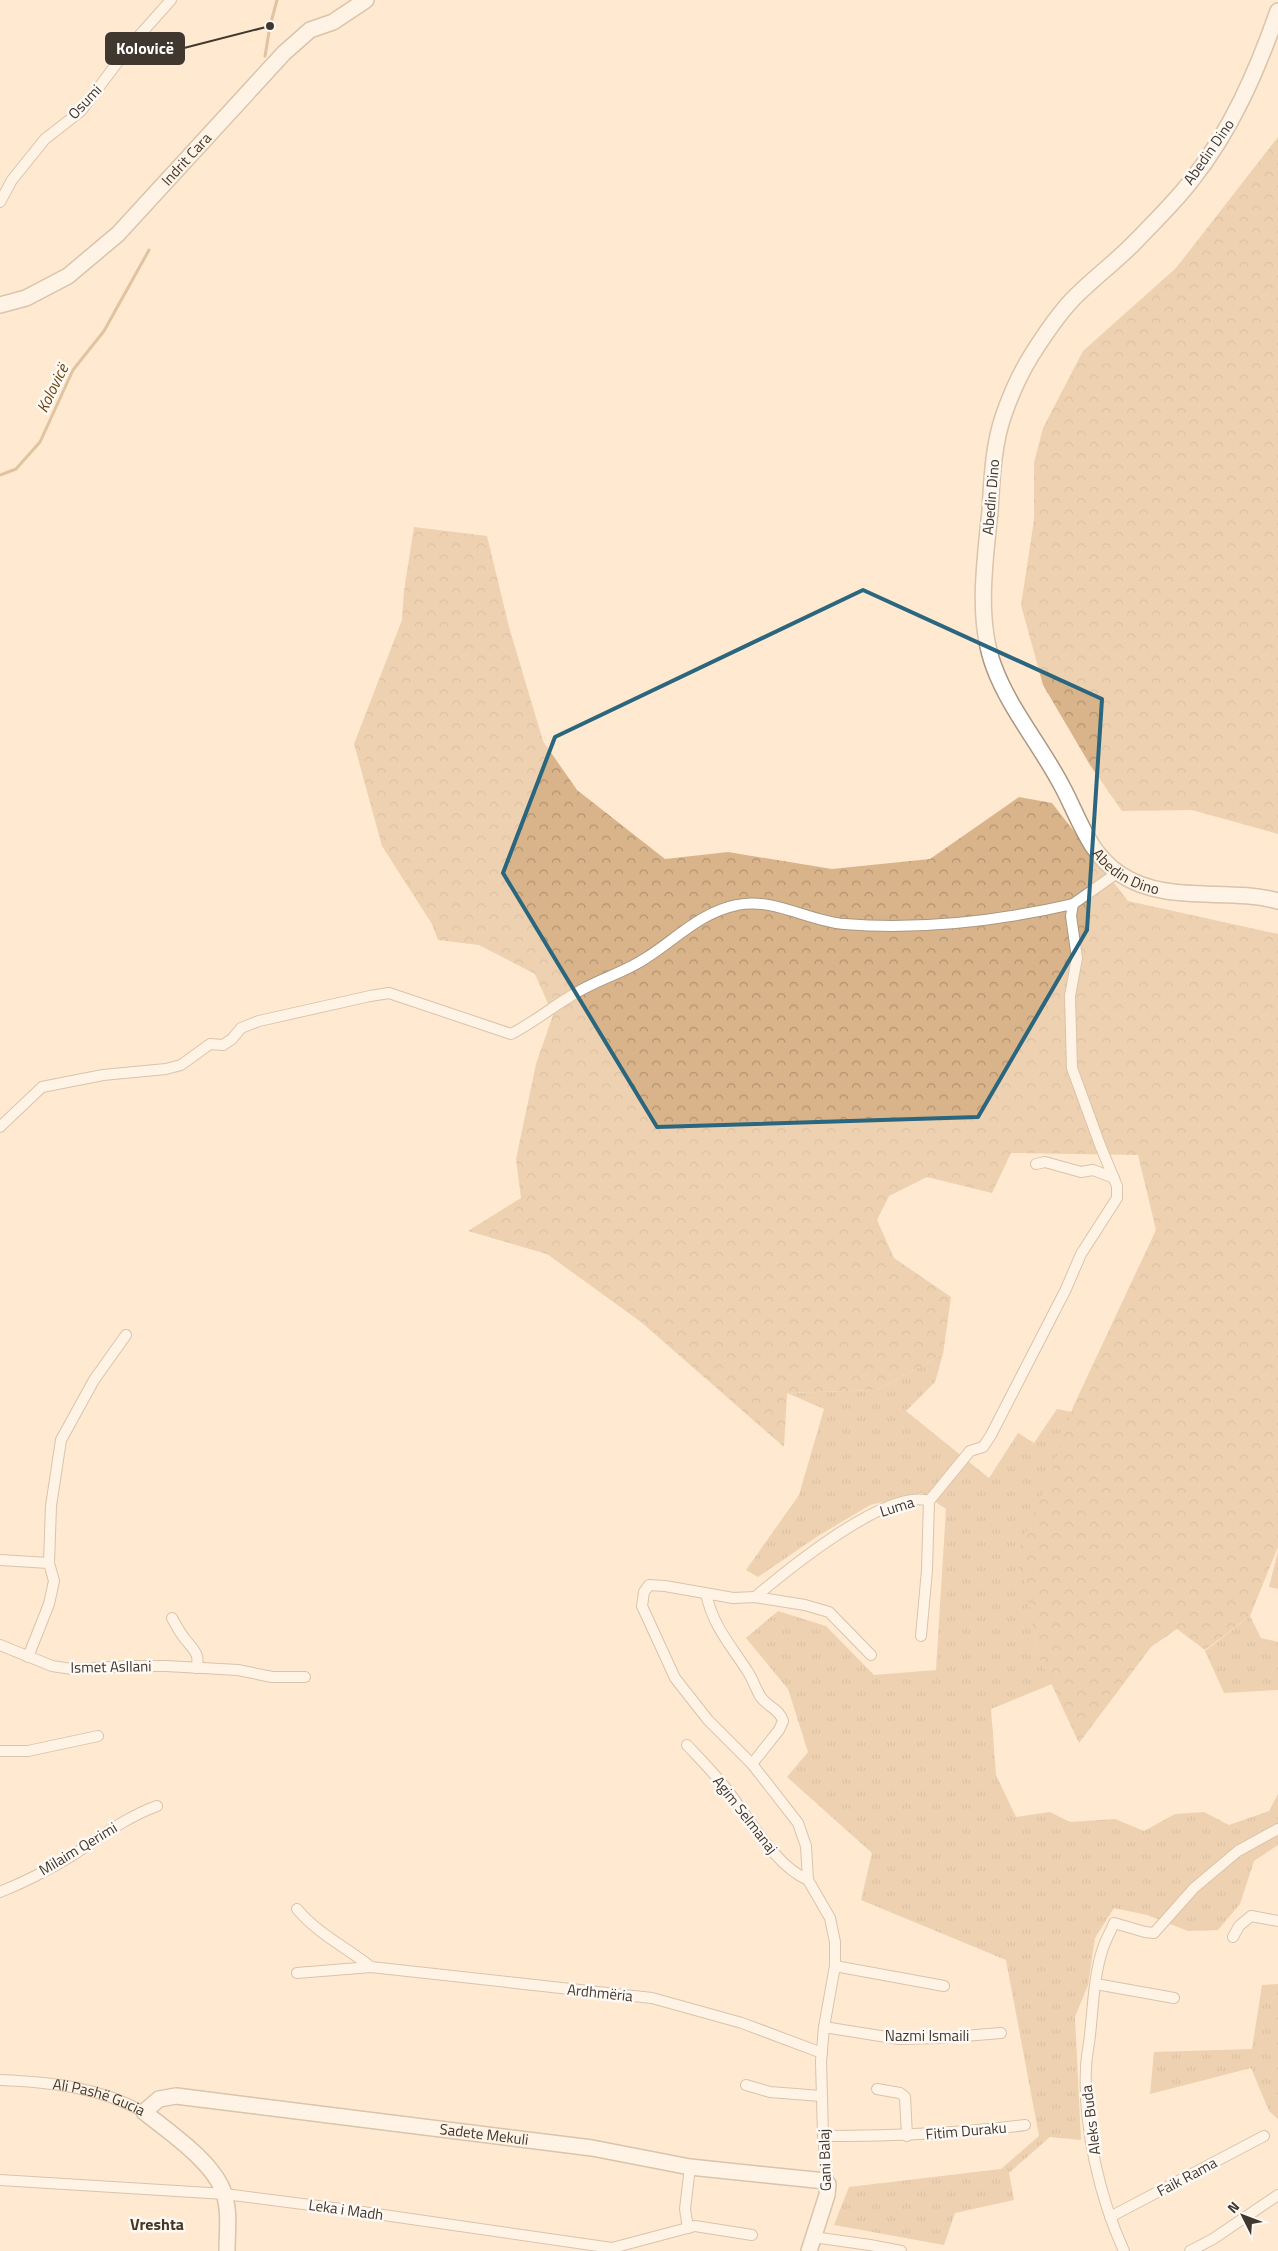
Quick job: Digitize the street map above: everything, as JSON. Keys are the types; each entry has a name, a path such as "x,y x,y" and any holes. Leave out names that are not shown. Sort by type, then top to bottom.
{"street":[{"name":"Osumi","path":"0,202 12,180 45,139 81,111 128,47 171,0"},
{"name":"Indrit Cara","path":"0,305 26,298 68,276 118,234 284,53 310,30 332,22 366,0"},
{"name":"Abedin Dino","path":"1278,11 1263,55 1234,116 1192,180 1134,243 1072,300 1030,358 1016,383 1003,415 994,454 984,600 986,636 992,664 1002,688 1063,787 1083,831 1104,861 1117,873 1132,882 1155,889 1174,892 1260,896 1278,901"},
{"path":"0,1127 42,1087 103,1075 166,1069 181,1065 210,1044 223,1045 232,1039 241,1028 250,1024 370,996 389,994 511,1034 585,987 647,958 684,930 715,912 735,905 753,902 842,924 899,926 982,920 1034,913 1073,904 1117,873"},
{"path":"929,1501 970,1451 983,1447 991,1435 1066,1289 1081,1254 1118,1198 1117,1186 1072,1068 1070,996 1076,958 1071,916 1073,904"},
{"path":"1036,1164 1045,1162 1081,1172 1093,1170 1114,1178"},
{"path":"28,1657 49,1604 53,1588 54,1581 49,1563 51,1506 61,1440 94,1380 126,1335"},
{"name":"Luma","path":"755,1597 779,1577 856,1522 885,1508 906,1501 929,1501 927,1570 921,1636"},
{"path":"0,1560 49,1563"},
{"path":"808,1880 806,1846 798,1823 752,1764 708,1720 675,1678 642,1606 644,1592 649,1585 665,1586 733,1598 755,1597 806,1605 829,1612 871,1655"},
{"path":"706,1594 710,1614 720,1633 750,1674 761,1698 781,1714 784,1721 752,1764"},
{"path":"172,1618 185,1639 195,1650 198,1658 196,1668"},
{"name":"Ismet Asllani","path":"0,1645 52,1666 72,1669 131,1666 238,1670 272,1677 305,1676"},
{"path":"0,1751 28,1751 98,1736"},
{"name":"Agim Selmanaj","path":"687,1745 727,1790 782,1863 808,1880"},
{"name":"Milaim Qerimi","path":"0,1892 71,1856 135,1814 157,1806"},
{"name":"Aleks Buda","path":"1124,2251 1110,2217 1095,2156 1086,2099 1086,2068 1096,1984 1103,1948 1114,1923 1154,1933 1194,1888 1238,1851 1278,1829"},
{"name":"Gani Balaj","path":"808,1880 830,1918 835,1942 835,1966 824,2027 822,2053 823,2136 828,2184 827,2196 810,2244"},
{"path":"297,1909 323,1934 358,1956 371,1967"},
{"path":"1233,1936 1239,1926 1251,1916 1278,1921"},
{"path":"835,1966 944,1986"},
{"name":"Ardhmëria","path":"297,1973 371,1967 652,1998 742,2023 822,2053"},
{"path":"1096,1984 1174,1998"},
{"name":"Nazmi Ismaili","path":"824,2027 899,2039 1001,2033"},
{"name":"Ali Pashë Gucia","path":"0,2080 51,2082 88,2090 131,2105 144,2112 208,2167 219,2181 224,2194 228,2216 226,2251"},
{"path":"746,2084 770,2092 822,2096"},
{"name":"Fitim Duraku","path":"877,2089 900,2093 905,2097 908,2136"},
{"name":"Sadete Mekuli","path":"144,2112 159,2100 176,2096 583,2147 690,2166 820,2180 828,2184"},
{"name":"Fitim Duraku","path":"823,2136 908,2136 970,2132 1025,2125"},
{"name":"Faik Rama","path":"1110,2217 1264,2136"},
{"path":"688,2228 685,2209 690,2166"},
{"name":"Leka i Madh","path":"0,2180 224,2194 342,2208 613,2249 695,2226 752,2235"},
{"path":"1190,2251 1212,2239 1278,2195"},
{"path":"810,2244 870,2244 901,2251"}],"highlighted area":[{"path":"863,590 1102,699 1087,930 978,1117 657,1127 503,873 555,737"}],"green space":[{"path":"1278,137 1278,834 1192,810 1122,811 1090,765 1043,685 1021,605 1034,520 1034,463 1043,428 1083,351 1176,268"},
{"path":"414,527 487,536 509,627 543,741 577,790 665,859 728,852 832,869 930,859 1019,797 1052,803 1128,901 1278,934 1278,1547 1250,1616 1205,1650 1177,1629 1151,1647 1079,1743 1038,1655 1024,1580 1015,1558 1051,1473 1073,1407 1156,1230 1138,1155 1011,1153 992,1193 927,1177 889,1196 877,1220 894,1258 951,1297 943,1354 877,1390 787,1393 784,1447 641,1322 547,1254 468,1231 521,1198 516,1159 536,1064 553,1015 535,974 479,945 438,940 432,924 382,846 354,744 402,620 404,591"},
{"path":"943,1354 935,1382 906,1411 989,1478 1018,1433 1034,1443 1057,1409 1072,1412 1022,1559 1038,1655 1052,1684 991,1709 996,1775 1016,1817 1050,1812 1070,1822 1115,1819 1144,1831 1175,1814 1204,1812 1229,1825 1269,1811 1278,1794 1278,1845 1254,1861 1240,1904 1218,1930 1188,1931 1147,1915 1114,1908 1095,1938 1088,1985 1075,2017 1081,2140 1050,2137 1009,2173 1014,2200 955,2213 944,2245 834,2225 849,2187 1001,2169 1039,2136 1006,1960 861,1900 872,1853 787,1777 808,1752 788,1689 746,1638 778,1611 826,1626 874,1675 936,1670 946,1509 922,1493 870,1505 818,1536 758,1577 746,1570 799,1495 824,1409 787,1393 877,1390"},
{"path":"1278,1551 1278,1589 1269,1587"},
{"path":"1250,1616 1261,1638 1278,1642 1278,1690 1224,1693 1205,1651"},
{"path":"1278,1984 1278,2119 1269,2111 1251,2068 1150,2094 1154,2052 1252,2049 1262,1985"}],"waterway":[{"name":"Kolovicë","path":"265,56 277,0"},
{"name":"Kolovicë","path":"0,475 16,469 40,442 73,370 104,331 149,250"}],"place":[{"name":"Kolovicë","path":"270,26"}],"district":[{"name":"Vreshta","path":"157,2224"}]}
